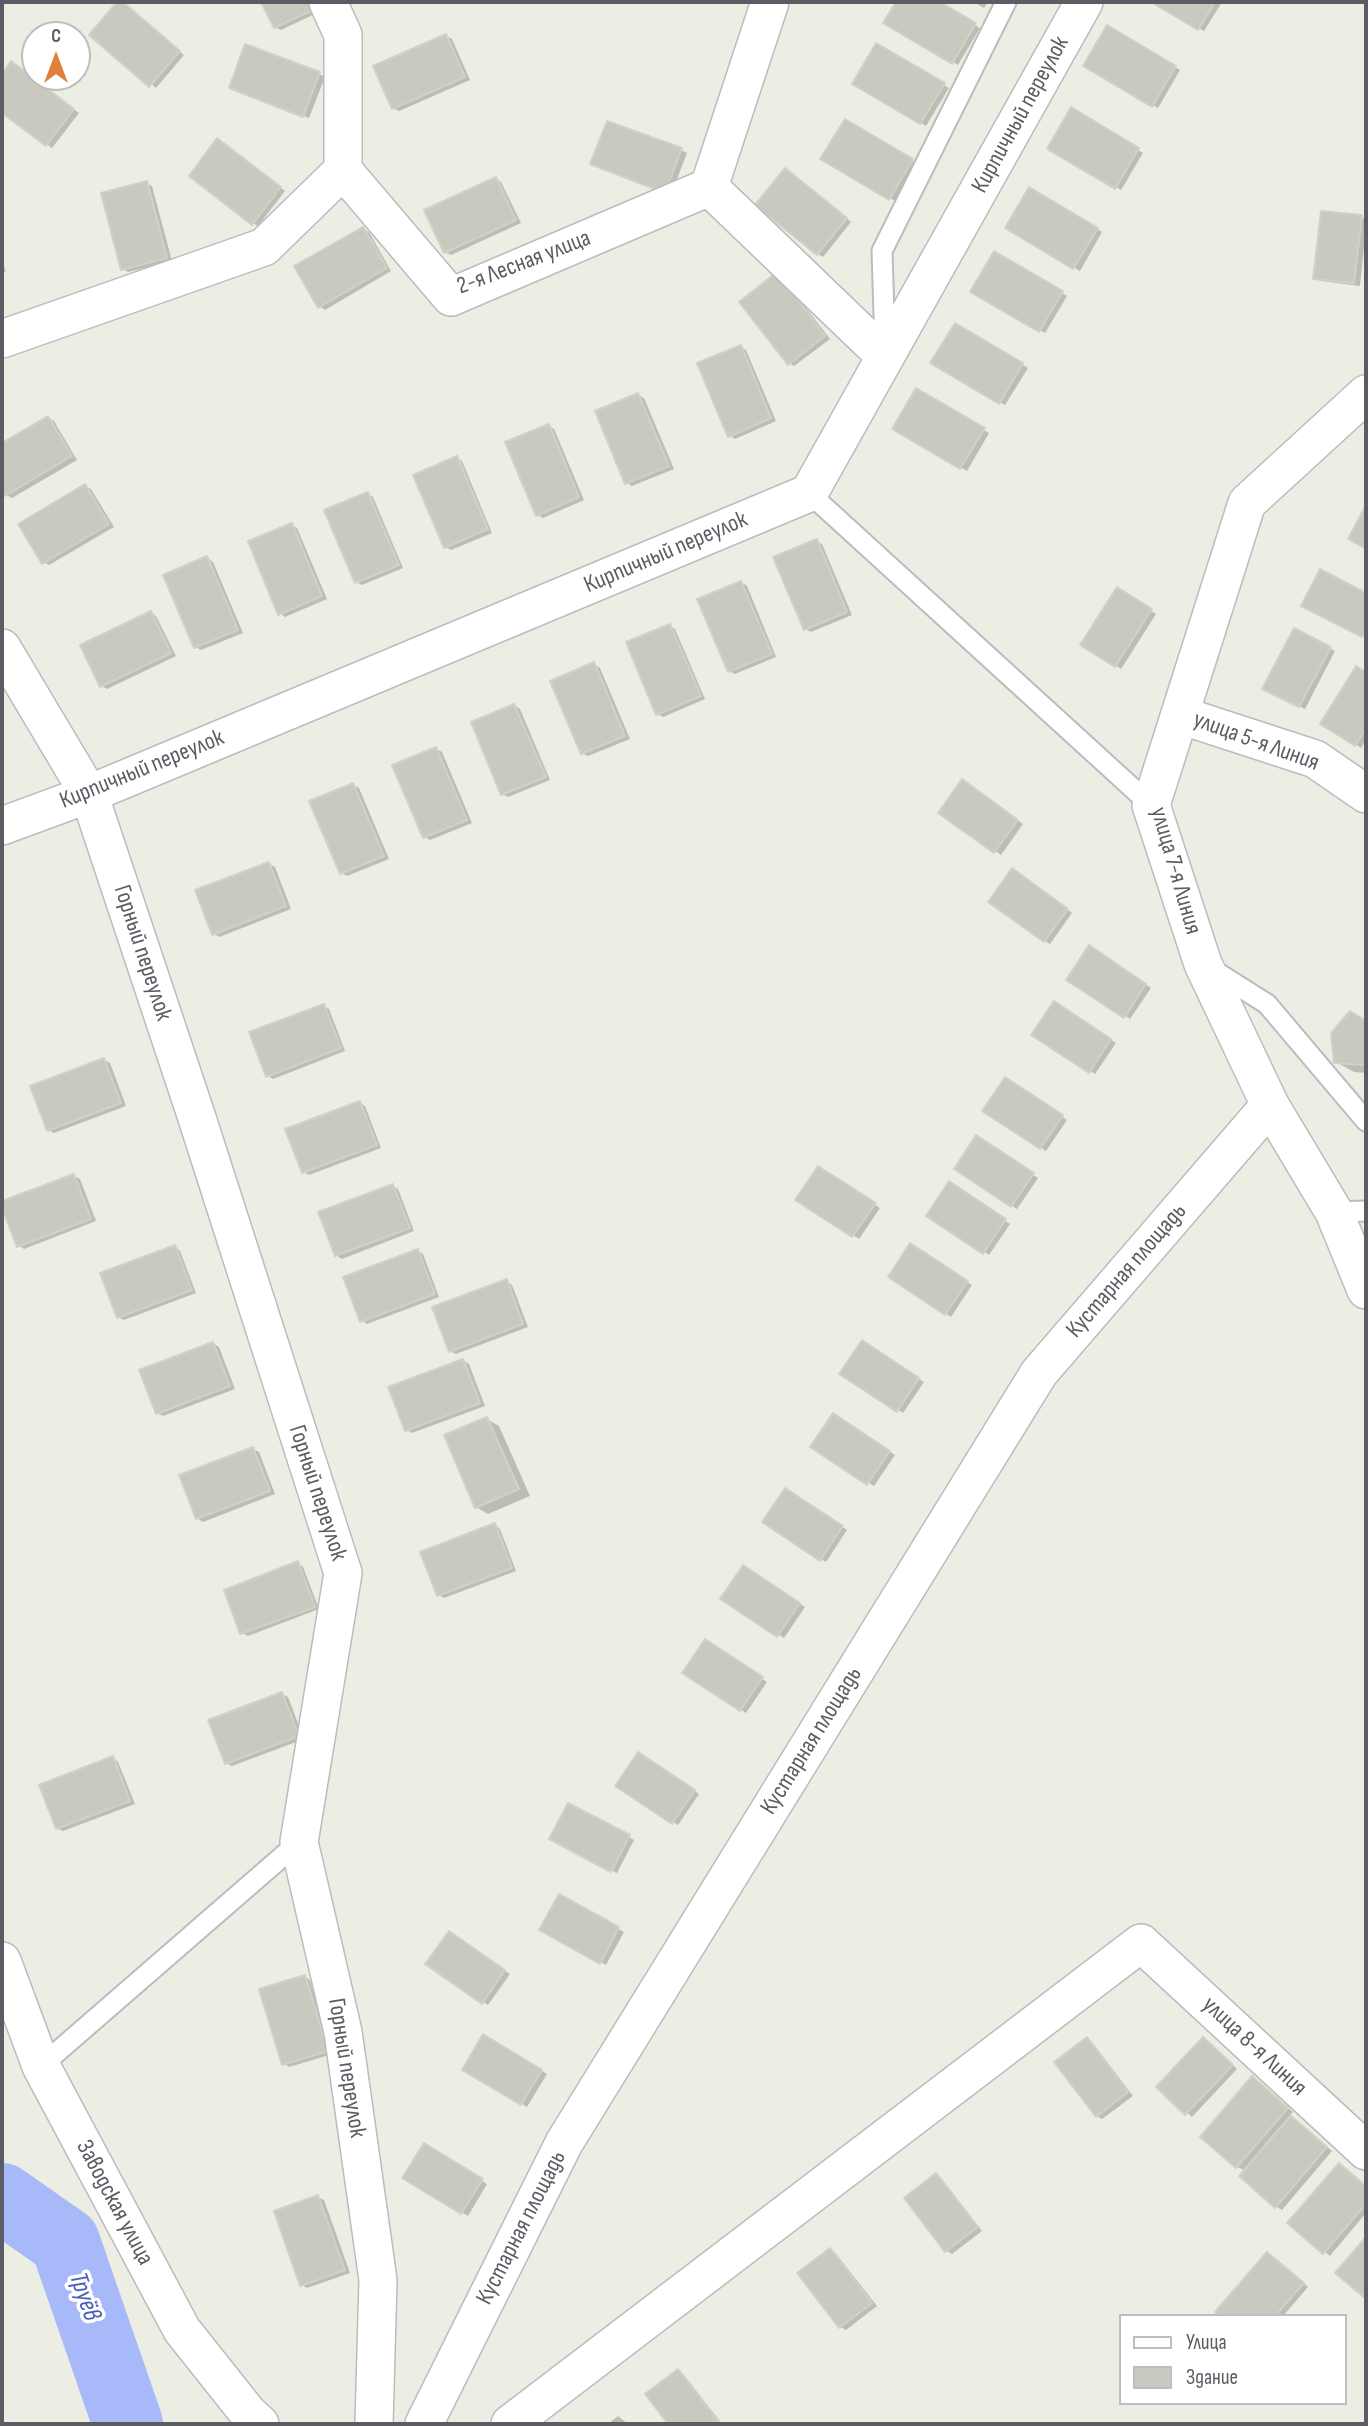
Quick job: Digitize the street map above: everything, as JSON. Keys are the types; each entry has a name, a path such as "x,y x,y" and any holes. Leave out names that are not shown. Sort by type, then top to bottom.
{"street":[{"path":"2,339 264,247 343,170 343,36 328,2"},
{"name":"Кирпичный переулок","path":"2,826 89,794 809,493 1084,2"},
{"path":"766,4 709,187 885,356"},
{"name":"2-я Лесная улица","path":"343,170 452,297 709,187"},
{"name":"улица 7-я Линия","path":"1366,394 1247,503 1151,805 1203,964 1270,1105 1350,1211 1366,1290"},
{"name":"Горный переулок","path":"2,648 89,794 197,1118 343,1573 299,1842 343,2032 378,2280 374,2424"},
{"name":"улица 5-я Линия","path":"1180,715 1315,758 1366,794"},
{"name":"Кустарная площадь","path":"424,2424 564,2143 1039,1373 1270,1105"},
{"name":"улица 8-я Линия","path":"510,2424 1141,1943 1366,2151"},
{"name":"Заводская улица","path":"2,1961 41,2066 182,2330 248,2413 260,2424"}],"lane":[{"path":"885,356 882,251 1006,2"},
{"path":"809,493 1151,805"},
{"path":"1203,964 1266,1004 1366,1121"},
{"path":"41,2066 299,1842"}],"building":[{"path":"117,2 123,2 180,51 149,87 91,37 91,33"},
{"path":"261,2 314,2 317,8 274,28"},
{"path":"896,2 940,2 976,23 952,64 883,23"},
{"path":"1151,2 1215,2 1198,30"},
{"path":"1107,25 1176,66 1152,107 1083,66"},
{"path":"446,34 465,77 392,109 373,66"},
{"path":"876,43 945,83 920,124 852,84"},
{"path":"245,44 320,72 303,117 229,88"},
{"path":"11,61 21,69 21,91 50,91 74,109 46,146 2,113 2,74"},
{"path":"1071,107 1139,148 1115,189 1047,149"},
{"path":"845,119 913,159 889,200 820,159"},
{"path":"607,121 682,148 665,193 590,164"},
{"path":"217,138 281,187 252,225 189,176"},
{"path":"785,168 847,218 817,255 755,205"},
{"path":"496,177 516,220 444,253 424,210"},
{"path":"147,181 167,258 121,270 101,193"},
{"path":"1029,187 1098,228 1073,269 1005,228"},
{"path":"1321,211 1362,215 1354,283 1313,279"},
{"path":"363,227 387,268 318,308 294,266"},
{"path":"994,251 1063,291 1039,332 970,292"},
{"path":"777,272 825,336 788,365 739,302"},
{"path":"955,323 1023,363 999,404 930,363"},
{"path":"741,345 771,418 728,437 697,363"},
{"path":"916,388 985,428 960,469 892,429"},
{"path":"638,393 669,466 625,484 595,411"},
{"path":"48,416 72,456 5,496 2,490 2,443"},
{"path":"549,424 579,497 536,516 505,442"},
{"path":"457,456 488,529 444,548 413,475"},
{"path":"85,484 109,524 42,564 18,524"},
{"path":"368,492 399,565 355,583 324,510"},
{"path":"1366,505 1366,549 1348,539"},
{"path":"292,523 322,596 278,615 248,541"},
{"path":"817,539 847,612 804,630 773,557"},
{"path":"207,556 238,630 194,648 163,575"},
{"path":"1320,569 1366,593 1366,629 1362,637 1301,606"},
{"path":"741,581 772,654 728,672 697,599"},
{"path":"1117,587 1152,609 1115,667 1080,645"},
{"path":"151,611 171,653 100,687 80,645"},
{"path":"670,624 701,696 656,715 626,642"},
{"path":"1294,628 1331,647 1299,707 1262,689"},
{"path":"594,662 625,736 581,754 550,681"},
{"path":"1356,666 1366,672 1366,728 1355,746 1320,724"},
{"path":"514,704 546,777 501,795 471,722"},
{"path":"436,747 467,820 423,838 392,765"},
{"path":"962,779 1018,820 994,853 938,813"},
{"path":"353,783 384,856 340,874 309,801"},
{"path":"269,862 286,906 212,935 195,890"},
{"path":"1012,868 1068,909 1044,942 988,902"},
{"path":"1089,945 1146,984 1124,1018 1066,980"},
{"path":"1054,1001 1111,1039 1089,1073 1031,1035"},
{"path":"324,1004 341,1048 266,1077 249,1032"},
{"path":"1350,1011 1366,1021 1366,1065 1334,1063 1331,1033"},
{"path":"104,1058 121,1103 47,1131 30,1086"},
{"path":"1005,1077 1063,1115 1040,1149 982,1111"},
{"path":"360,1101 377,1145 302,1173 285,1129"},
{"path":"976,1135 1034,1173 1011,1207 954,1169"},
{"path":"818,1166 876,1203 852,1237 795,1200"},
{"path":"74,1174 91,1219 17,1247 2,1208 2,1201"},
{"path":"949,1181 1006,1219 983,1254 926,1216"},
{"path":"393,1184 410,1228 335,1256 318,1212"},
{"path":"910,1243 968,1281 945,1315 888,1277"},
{"path":"175,1245 192,1290 117,1318 100,1273"},
{"path":"418,1249 435,1294 360,1322 343,1277"},
{"path":"507,1279 523,1324 449,1352 432,1307"},
{"path":"862,1340 919,1378 897,1412 839,1374"},
{"path":"213,1342 230,1386 156,1414 139,1370"},
{"path":"463,1359 480,1403 405,1431 388,1387"},
{"path":"833,1413 890,1451 867,1485 810,1447"},
{"path":"487,1417 519,1489 475,1508 444,1435"},
{"path":"253,1447 270,1491 196,1519 179,1475"},
{"path":"785,1488 843,1526 820,1561 762,1522"},
{"path":"495,1523 512,1568 437,1596 420,1552"},
{"path":"298,1561 315,1607 240,1634 224,1590"},
{"path":"743,1565 800,1603 777,1637 720,1599"},
{"path":"705,1639 763,1677 740,1711 682,1673"},
{"path":"282,1692 299,1736 225,1764 208,1720"},
{"path":"638,1752 695,1790 672,1824 615,1786"},
{"path":"113,1756 130,1801 56,1829 39,1785"},
{"path":"568,1803 630,1835 611,1872 549,1839"},
{"path":"559,1894 619,1927 600,1964 539,1930"},
{"path":"449,1931 505,1970 482,2004 425,1964"},
{"path":"305,1975 328,2051 282,2065 259,1989"},
{"path":"483,2034 542,2070 521,2105 462,2070"},
{"path":"1087,2037 1128,2092 1096,2117 1054,2062"},
{"path":"1203,2037 1233,2065 1185,2115 1156,2087"},
{"path":"1252,2076 1288,2108 1236,2168 1200,2137"},
{"path":"1291,2116 1327,2147 1275,2208 1239,2176"},
{"path":"424,2143 483,2179 461,2214 402,2178"},
{"path":"1339,2163 1366,2186 1366,2204 1323,2254 1287,2223"},
{"path":"936,2173 978,2227 945,2252 904,2198"},
{"path":"318,2195 345,2270 300,2286 274,2211"},
{"path":"1366,2237 1366,2299 1335,2273"},
{"path":"830,2248 872,2303 839,2328 797,2273"},
{"path":"1267,2252 1304,2283 1277,2314 1215,2312"},
{"path":"678,2369 720,2424 668,2424 645,2394"}],"waterway":[{"name":"Труёв","path":"2,2198 65,2242 128,2424"}]}
